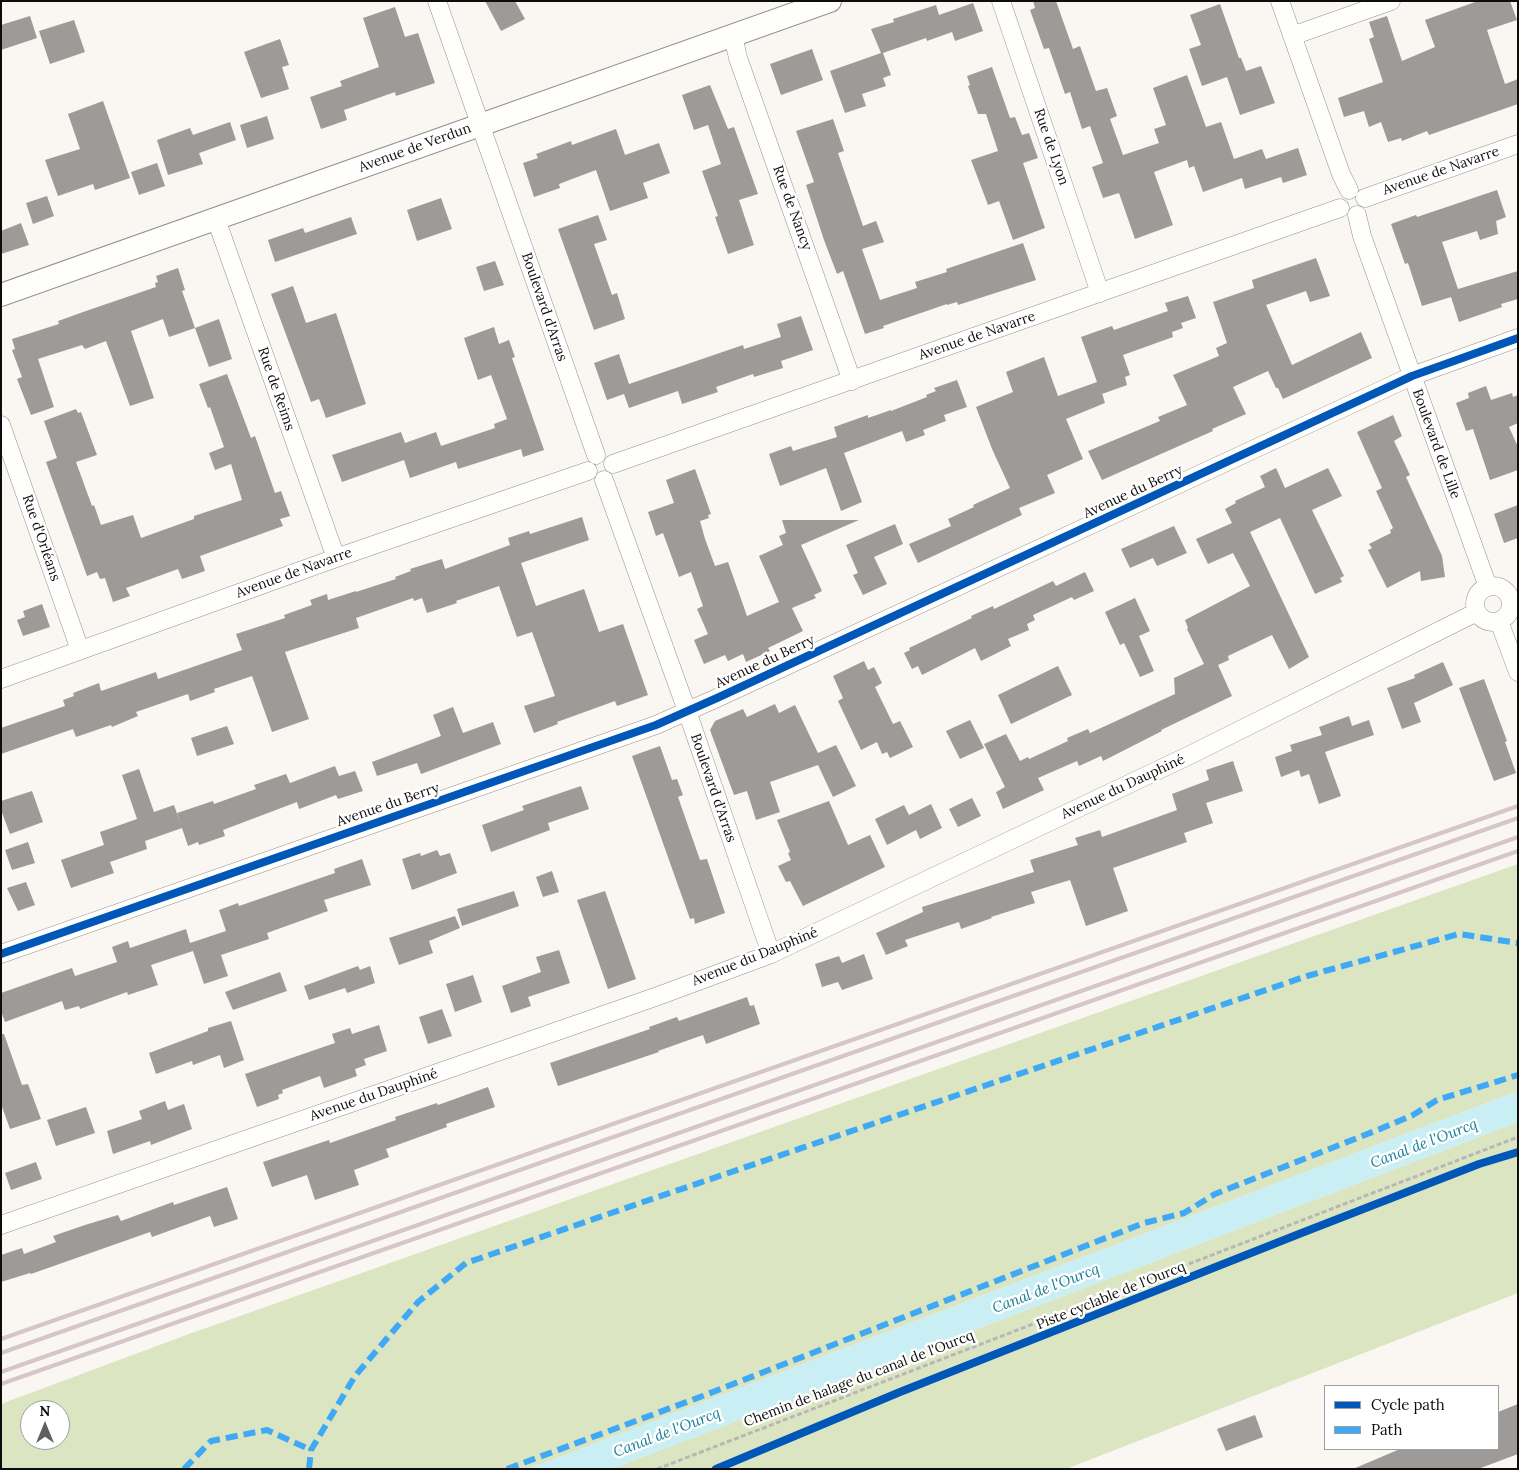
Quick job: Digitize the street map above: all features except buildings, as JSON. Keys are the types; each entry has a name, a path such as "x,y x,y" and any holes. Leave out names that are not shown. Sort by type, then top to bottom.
{"street":[{"name":"Boulevard d'Arras","path":"437,1 596,455"},
{"name":"Avenue de Verdun","path":"1,295 830,1"},
{"name":"Rue de Lyon","path":"1001,1 1100,293"},
{"path":"1280,1 1341,174 1349,190"},
{"path":"1292,36 1391,1"},
{"name":"Rue de Nancy","path":"733,35 738,58 852,381"},
{"name":"Avenue de Navarre","path":"1365,198 1518,144"},
{"path":"1349,190 1360,192 1365,198 1364,210 1357,215 1349,216 1340,208 1339,199 1349,190"},
{"name":"Avenue de Navarre","path":"613,464 1340,208"},
{"name":"Boulevard de Lille","path":"1357,215 1362,236 1488,587"},
{"name":"Rue de Reims","path":"216,219 336,558"},
{"name":"Avenue du Berry","path":"1,954 647,728 1412,376 1518,338"},
{"name":"Rue d'Orléans","path":"1,425 80,650"},
{"path":"596,455 604,455 613,464 611,476 604,480 600,481 592,478 588,471 590,460 596,455"},
{"name":"Avenue de Navarre","path":"1,679 336,558 588,471"},
{"name":"Boulevard d'Arras","path":"604,480 687,711 771,954"},
{"path":"1488,587 1499,587 1514,595 1511,608 1505,618 1499,621 1484,620 1477,612 1475,601 1477,596 1488,587"},
{"name":"Avenue du Dauphiné","path":"1,1224 658,996 771,954 1190,755 1477,612"},
{"path":"1499,621 1518,672"}],"green space":[{"path":"1518,864 1518,1091 528,1469 1,1469 1,1404 189,1334"},
{"path":"1518,1122 1518,1293 1066,1469 611,1469"}],"water":[{"name":"Canal de l'Ourcq","path":"1518,1091 1518,1122 611,1469 528,1469"}],"railway":[{"path":"1,1339 1518,806"},
{"path":"1,1353 1518,818"},
{"path":"1,1372 1518,837"},
{"path":"1,1384 1518,851"}],"marked path":[{"path":"309,1469 311,1450 355,1376 418,1302 466,1263 1307,976 1459,934 1518,943"},
{"path":"507,1469 700,1397 1144,1223 1184,1213 1215,1194 1380,1129 1413,1115 1437,1100 1518,1075"},
{"path":"184,1469 211,1441 267,1430 311,1450"}],"cycle path":[{"path":"1,954 656,725 1412,376 1518,338"},
{"name":"Piste cyclable de l'Ourcq","path":"716,1469 900,1392 1299,1234 1479,1164 1518,1152"}]}
